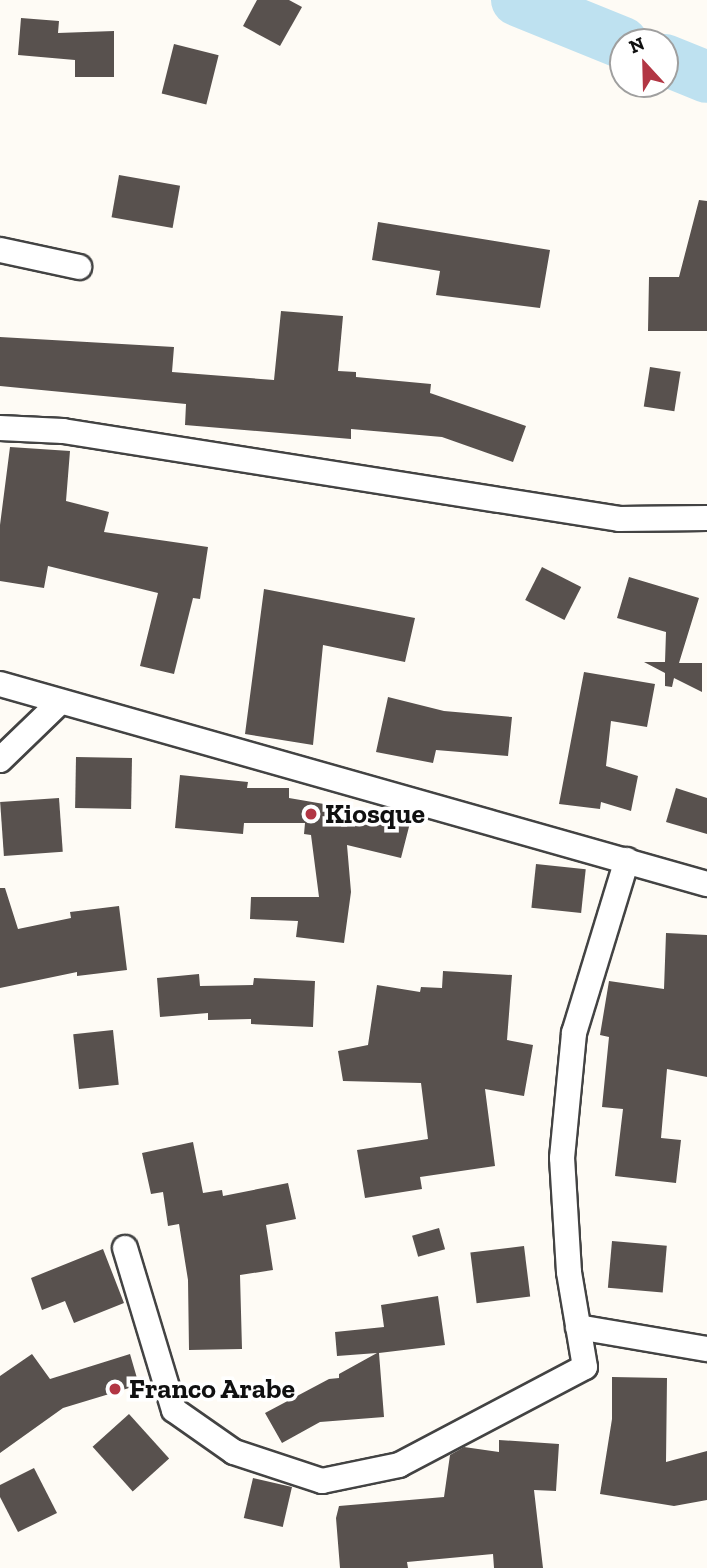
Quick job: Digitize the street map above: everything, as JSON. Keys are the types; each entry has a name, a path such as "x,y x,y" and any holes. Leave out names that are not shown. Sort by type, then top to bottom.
{"street":[{"path":"0,250 79,267"},
{"path":"0,428 63,431 619,519 707,519"},
{"path":"0,684 707,884"},
{"path":"0,760 61,702"},
{"path":"125,1248 174,1410 234,1452 322,1481 398,1465 584,1367 569,1272 562,1158 574,1033 627,860"},
{"path":"578,1327 707,1349"}],"building":[{"path":"257,0 289,0 302,7 280,46 243,26"},
{"path":"21,18 59,21 58,33 114,31 114,77 75,77 75,60 18,55"},
{"path":"174,44 219,55 206,105 162,93"},
{"path":"119,175 180,186 173,228 112,217"},
{"path":"699,200 707,201 707,331 648,331 649,277 679,277"},
{"path":"378,222 550,250 540,308 436,295 440,271 372,260"},
{"path":"281,311 343,316 338,371 356,372 356,377 431,384 430,393 526,426 513,462 442,437 351,429 351,439 185,425 186,404 0,386 0,337 174,347 172,372 274,380"},
{"path":"650,367 681,372 674,411 644,407"},
{"path":"10,447 70,451 66,501 109,512 104,532 208,547 200,599 193,598 174,674 140,666 158,593 48,566 44,588 0,581 0,525"},
{"path":"542,567 581,587 564,620 525,600"},
{"path":"629,577 699,598 679,663 702,663 702,692 674,678 672,687 665,686 665,673 644,662 665,662 666,632 617,618"},
{"path":"264,589 415,618 405,662 323,645 313,745 245,734"},
{"path":"584,672 655,684 647,727 611,721 606,766 638,776 631,811 601,802 600,809 559,804"},
{"path":"388,697 444,711 512,717 508,756 436,750 433,763 376,752"},
{"path":"76,757 132,758 131,809 75,808"},
{"path":"180,775 248,782 247,788 289,788 289,798 411,819 401,858 347,845 351,892 344,943 296,937 298,921 250,919 251,897 319,897 311,835 304,834 305,823 244,823 243,834 175,828"},
{"path":"676,788 707,798 707,834 666,822"},
{"path":"59,798 63,852 4,856 0,802"},
{"path":"536,864 586,869 581,913 531,908"},
{"path":"0,888 5,888 18,929 71,918 70,912 119,906 127,970 77,976 77,972 0,988"},
{"path":"666,933 707,935 707,1077 667,1069 661,1138 681,1140 676,1183 615,1176 623,1109 602,1107 609,1037 600,1035 609,981 664,989"},
{"path":"443,971 512,975 507,1040 533,1045 524,1096 485,1089 495,1166 420,1177 422,1189 365,1198 357,1150 428,1139 421,1083 343,1081 338,1051 368,1045 377,985 420,992 421,987 442,988"},
{"path":"199,974 200,986 253,985 254,978 315,981 313,1027 251,1024 251,1019 208,1020 208,1013 160,1017 157,978"},
{"path":"113,1030 119,1085 79,1089 73,1034"},
{"path":"193,1142 203,1193 222,1190 223,1196 288,1183 296,1219 266,1225 273,1270 240,1275 242,1349 189,1350 188,1280 179,1224 168,1226 163,1192 151,1194 142,1153"},
{"path":"439,1228 445,1249 418,1257 412,1236"},
{"path":"612,1241 667,1246 663,1293 608,1288"},
{"path":"524,1246 530,1297 477,1303 470,1253"},
{"path":"103,1249 124,1303 74,1323 65,1301 42,1310 31,1278"},
{"path":"438,1296 445,1345 379,1353 384,1417 320,1422 282,1443 265,1413 329,1379 339,1378 339,1374 377,1353 337,1356 335,1332 384,1327 381,1305"},
{"path":"32,1354 50,1379 130,1354 139,1385 63,1408 0,1453 0,1376"},
{"path":"612,1377 667,1378 666,1462 707,1451 707,1500 674,1506 600,1494 612,1419"},
{"path":"129,1414 169,1459 133,1491 93,1447"},
{"path":"499,1440 559,1444 556,1491 534,1490 543,1568 494,1568 493,1554 407,1562 408,1568 340,1568 336,1518 339,1506 444,1497 450,1455 464,1447 499,1452"},
{"path":"34,1468 57,1513 18,1532 0,1497 0,1485"},
{"path":"253,1478 292,1487 283,1527 244,1518"}],"waterway":[{"path":"517,0 609,37"},
{"path":"679,66 707,77"}],"place":[{"name":"Kiosque","path":"311,814"},
{"name":"Franco Arabe","path":"115,1389"}]}
